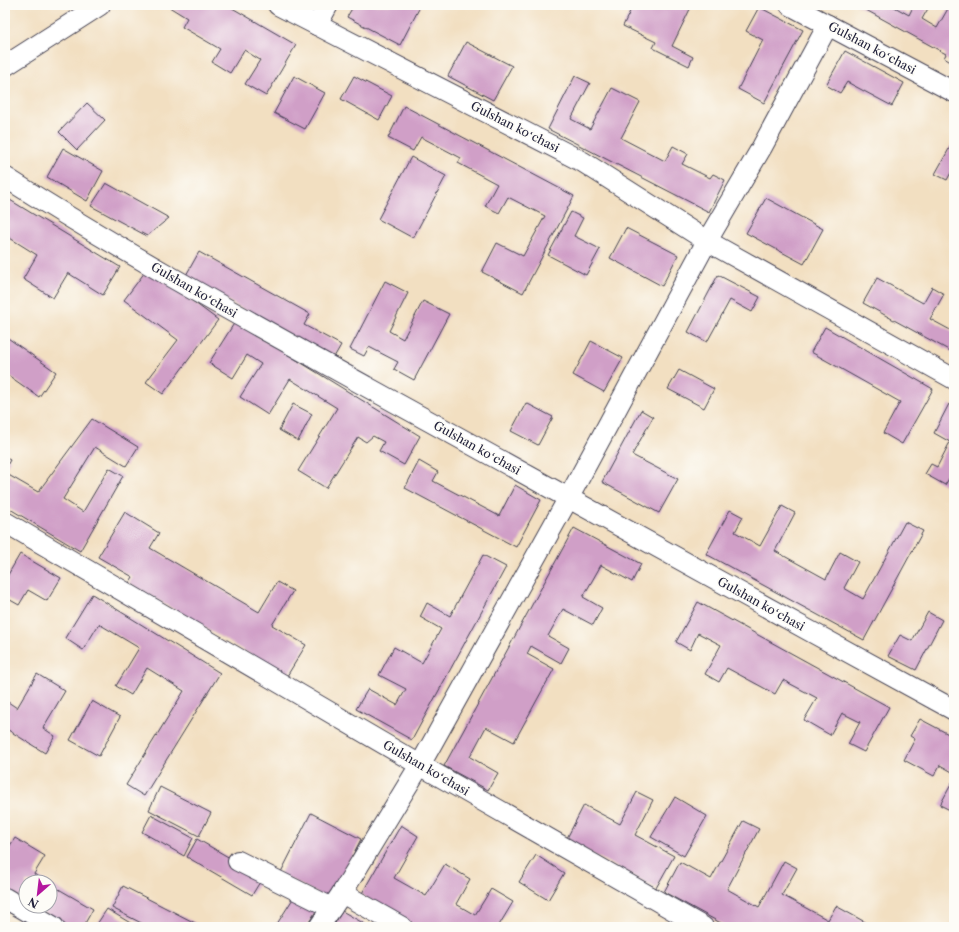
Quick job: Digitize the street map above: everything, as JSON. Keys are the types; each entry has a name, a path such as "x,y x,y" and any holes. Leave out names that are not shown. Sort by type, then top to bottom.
{"street":[{"path":"5,66 100,5"},
{"name":"Gulshan koʻchasi","path":"278,5 583,162 707,241 954,379"},
{"path":"317,25 328,5"},
{"name":"Gulshan koʻchasi","path":"790,5 954,92"},
{"path":"319,927 420,765 568,499 707,241 762,147 828,25"},
{"name":"Gulshan koʻchasi","path":"5,177 88,229 568,499 954,710"},
{"name":"Gulshan koʻchasi","path":"5,522 420,765 703,927"},
{"path":"238,861 402,927"},
{"path":"5,898 54,927"}],"building":[{"path":"166,5 227,5 296,45 266,96 245,84 260,60 244,50 230,73 212,62 220,49 182,27 187,18"},
{"path":"354,5 421,5 400,45 347,17"},
{"path":"633,5 692,5 672,46 693,57 689,66 653,48 656,42 623,26"},
{"path":"857,5 891,5 909,15 914,5 930,5 922,19 937,28 950,5 954,5 954,64 944,58 946,54"},
{"path":"759,7 803,30 764,103 738,89 763,40 746,31"},
{"path":"466,42 512,66 493,100 448,76"},
{"path":"845,51 904,83 892,106 847,82 840,93 826,85"},
{"path":"294,76 325,93 305,129 274,113"},
{"path":"354,76 392,96 379,120 341,99"},
{"path":"575,76 590,83 571,119 590,129 612,88 640,102 621,138 665,161 673,146 688,154 682,164 710,178 713,174 725,180 709,212 548,129"},
{"path":"87,103 105,120 77,150 59,132"},
{"path":"404,106 574,196 523,293 482,272 497,243 523,256 545,216 508,197 499,213 485,206 497,184 458,163 461,158 421,137 413,151 388,138"},
{"path":"954,140 954,167 947,180 935,174"},
{"path":"63,148 103,171 87,201 47,177"},
{"path":"411,157 446,176 413,238 378,219"},
{"path":"106,183 169,218 147,236 91,206"},
{"path":"5,197 120,267 103,295 68,273 53,298 23,279 37,255 5,235"},
{"path":"766,198 823,229 804,264 746,233"},
{"path":"571,212 583,218 574,236 600,249 586,275 548,255"},
{"path":"626,228 678,255 662,286 610,258"},
{"path":"199,252 310,314 304,325 341,345 333,359 185,277"},
{"path":"148,268 218,320 163,394 146,382 178,340 124,300"},
{"path":"718,275 760,297 752,312 730,300 707,342 688,332"},
{"path":"877,278 923,303 932,287 944,294 930,319 954,332 954,353 863,303"},
{"path":"385,281 408,293 389,331 403,339 423,301 449,314 414,380 394,369 398,362 369,347 364,356 350,349"},
{"path":"235,322 420,436 404,465 379,451 384,442 373,436 366,442 358,437 326,488 298,471 337,408 290,379 268,415 240,397 261,364 247,355 233,378 209,363"},
{"path":"825,327 933,389 902,444 883,433 900,402 811,352"},
{"path":"5,336 56,372 39,397 5,373"},
{"path":"591,341 623,358 604,392 573,375"},
{"path":"679,370 714,389 704,408 668,389"},
{"path":"526,403 553,417 538,445 511,431"},
{"path":"293,404 312,414 298,441 279,430"},
{"path":"949,404 954,407 954,472 945,485 925,474 931,464 937,467 950,442 934,433"},
{"path":"641,410 653,417 632,455 678,479 659,513 602,482"},
{"path":"92,419 138,447 126,466 95,447 63,499 83,512 109,468 123,476 80,551 5,506 5,473 38,492"},
{"path":"5,457 10,460 5,469"},
{"path":"419,461 438,472 433,481 499,516 515,485 541,500 516,547 405,488"},
{"path":"782,506 795,513 775,551 826,579 840,552 858,562 844,588 863,599 905,522 923,531 864,640 706,554 730,510 743,517 735,532 760,546"},
{"path":"125,512 159,533 150,548 259,612 277,582 293,591 272,625 306,645 287,676 129,583 133,577 98,557"},
{"path":"574,528 641,564 632,582 601,565 583,597 602,608 593,625 563,609 548,636 569,648 561,663 531,646 527,654 554,669 514,742 486,727 470,757 498,773 488,790 444,766"},
{"path":"20,554 61,578 47,601 28,590 19,605 5,597 5,580"},
{"path":"483,555 506,567 412,740 356,709 368,689 397,705 406,689 379,675 394,647 422,663 441,629 420,617 427,603 450,616"},
{"path":"92,594 220,673 144,796 126,785 184,691 147,668 131,695 116,686 139,648 99,624 83,650 65,638"},
{"path":"698,602 889,707 864,752 848,744 860,722 842,713 830,735 804,720 817,698 783,680 775,694 727,668 719,682 705,674 721,645 698,633 690,650 676,642"},
{"path":"928,612 942,620 916,670 888,656 900,635 912,641"},
{"path":"37,674 65,691 43,728 55,736 45,753 5,728 5,700 17,708"},
{"path":"92,701 120,717 99,756 70,740"},
{"path":"920,719 954,737 954,773 940,765 934,776 904,760 915,739 910,736"},
{"path":"954,779 954,812 940,805"},
{"path":"160,787 211,813 199,836 149,810"},
{"path":"637,792 653,800 635,835 674,856 656,888 566,840 584,805 620,824"},
{"path":"675,797 707,816 684,856 651,837"},
{"path":"311,813 361,839 330,900 280,874"},
{"path":"151,815 193,838 184,856 142,832"},
{"path":"743,821 759,829 727,889 759,907 784,861 797,868 782,895 828,920 836,906 874,927 728,927 664,892 680,862 711,879"},
{"path":"401,825 418,836 394,878 426,896 445,864 470,879 456,904 475,915 491,889 513,902 498,927 417,927 361,895"},
{"path":"15,838 45,856 34,874 18,874 18,897 5,889 5,853"},
{"path":"197,839 263,877 252,895 187,857"},
{"path":"536,855 564,873 548,900 519,882"},
{"path":"123,886 203,927 149,927 112,908"},
{"path":"58,889 93,909 83,927 69,927 47,914 58,914"},
{"path":"296,894 318,908 306,927 275,927"},
{"path":"107,909 137,927 95,927"},
{"path":"342,911 370,927 333,927"}]}
